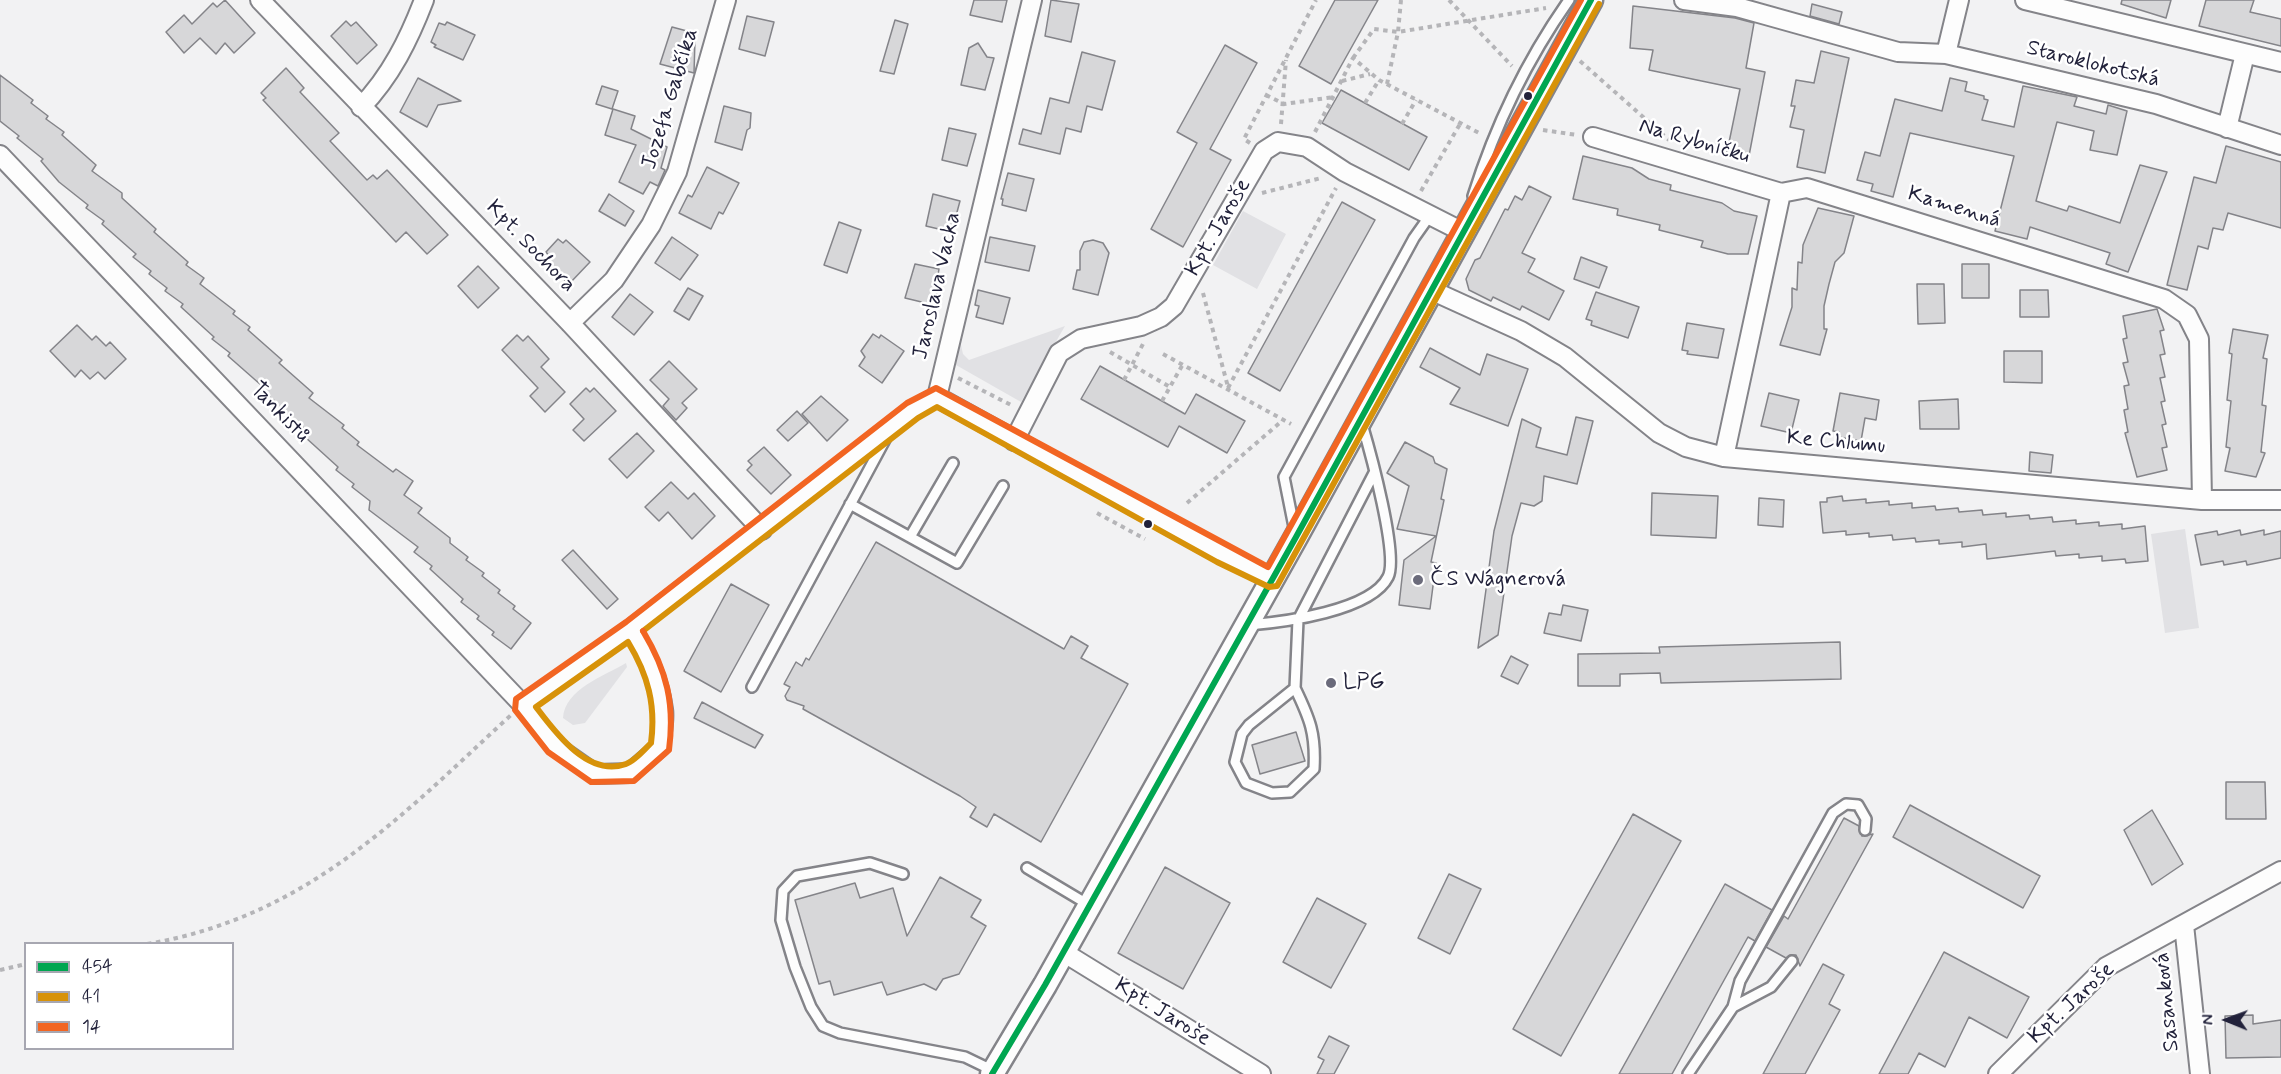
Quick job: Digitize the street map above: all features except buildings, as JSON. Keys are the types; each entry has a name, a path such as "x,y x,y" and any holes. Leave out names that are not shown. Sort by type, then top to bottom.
{"street":[{"name":"Kpt. Sochora","path":"260,0 570,322 762,530"},
{"path":"361,107 386,79 424,0"},
{"name":"Jozefa Gabčíka","path":"570,322 614,280 651,225 677,172 726,0"},
{"name":"Jaroslava Vacka","path":"937,397 1032,0"},
{"path":"993,1073 1247,625 1465,233 1591,0"},
{"name":"Staroklokotská","path":"1684,0 1738,3 1898,52 1946,54 2156,104 2281,145"},
{"path":"1946,54 1959,0"},
{"name":"Staroklokotská","path":"2025,0 2281,62"},
{"path":"2227,128 2245,54"},
{"name":"Na Rybníčku","path":"1593,137 1781,193"},
{"path":"1271,147 1306,147 1345,172 1465,233"},
{"name":"Kpt. Jaroše","path":"1014,441 1059,353 1081,339 1141,326 1161,318 1174,306 1235,200 1271,147"},
{"name":"Tankistů","path":"0,154 523,705 555,746 595,774 630,773 660,747 664,710 651,665 631,628"},
{"name":"Kamenná","path":"1781,193 1808,188 2163,298 2187,315 2199,339 2202,500"},
{"path":"1724,458 1781,193"},
{"name":"Ke Chlumu","path":"1433,291 1521,331 1565,357 1659,433 1686,447 1724,458 2202,500 2281,500"},
{"path":"523,705 762,530 913,410 937,397 1014,441 1272,579"},
{"name":"Kpt. Jaroše","path":"1998,1074 2106,967 2281,871"},
{"name":"Sasanková","path":"2184,925 2200,1074"},
{"name":"Kpt. Jaroše","path":"1063,952 1262,1074"}],"lane":[{"path":"1465,233 1470,206 1496,129 1529,64 1569,0"},
{"path":"1296,537 1284,477 1414,238 1431,214"},
{"path":"1247,625 1298,620 1362,601 1388,577 1391,560 1361,420"},
{"path":"752,687 891,429"},
{"path":"910,537 953,463"},
{"path":"1295,688 1249,725 1242,734 1235,762 1246,783 1272,793 1290,792 1314,769 1316,742 1314,732 1295,688 1298,620 1374,473"},
{"path":"850,504 957,563 1004,486"},
{"path":"1688,1074 1733,1007 1740,981 1833,813 1846,804 1858,805 1866,819 1865,830"},
{"path":"903,874 870,862 797,876 783,891 781,920 795,967 811,1007 823,1026 840,1033 965,1057 993,1073"},
{"path":"1027,868 1089,905"},
{"path":"1733,1007 1771,987 1792,962"}],"path":[{"path":"1286,56 1284,104 1271,147 1244,139 1286,56 1316,0"},
{"path":"1387,84 1398,32 1401,0"},
{"path":"1449,0 1519,73"},
{"path":"1306,147 1353,58 1374,29 1398,32 1552,7"},
{"path":"1566,49 1664,133 1689,166"},
{"path":"1353,58 1379,80 1486,137"},
{"path":"1341,81 1370,74"},
{"path":"1365,103 1379,80"},
{"path":"1266,95 1284,104 1334,96"},
{"path":"1402,124 1416,100"},
{"path":"1420,193 1460,124"},
{"path":"1522,128 1593,137"},
{"path":"1235,200 1345,172"},
{"path":"1228,388 1345,172"},
{"path":"1204,296 1228,388"},
{"path":"1124,380 1144,344"},
{"path":"1102,347 1170,387"},
{"path":"1163,354 1291,424"},
{"path":"1162,401 1183,364"},
{"path":"949,374 1020,410"},
{"path":"1187,503 1283,420"},
{"path":"1097,513 1145,539"},
{"path":"159,942 177,939 247,916 308,886 381,834 523,705"},
{"path":"0,970 24,964"}],"shaded area":[{"path":"1243,211 1286,234 1257,289 1213,265"},
{"path":"1065,326 1021,402 956,365 955,350 959,336 963,354 969,360"},
{"path":"2185,529 2199,628 2165,633 2151,534"},
{"path":"626,663 627,667 585,723 573,725 563,718 565,708 578,691"}],"transit line":[{"name":"14","path":"643,631 658,660 667,688 671,718 669,750 634,781 591,782 548,752 515,710 516,699 626,622 907,403 936,388 1268,567 1581,0"},
{"name":"454","path":"992,1074 1045,985 1296,537 1591,0"},
{"name":"41","path":"643,631 918,418 937,407 1217,562 1269,587 1277,586 1599,4"},
{"name":"41","path":"628,642 641,666 649,691 652,716 651,743 636,758 626,764 612,767 599,765 586,759 563,740 536,707 628,642"}],"place":[{"name":"ČS Wágnerová","path":"1418,580"},
{"name":"LPG","path":"1331,683"}]}
